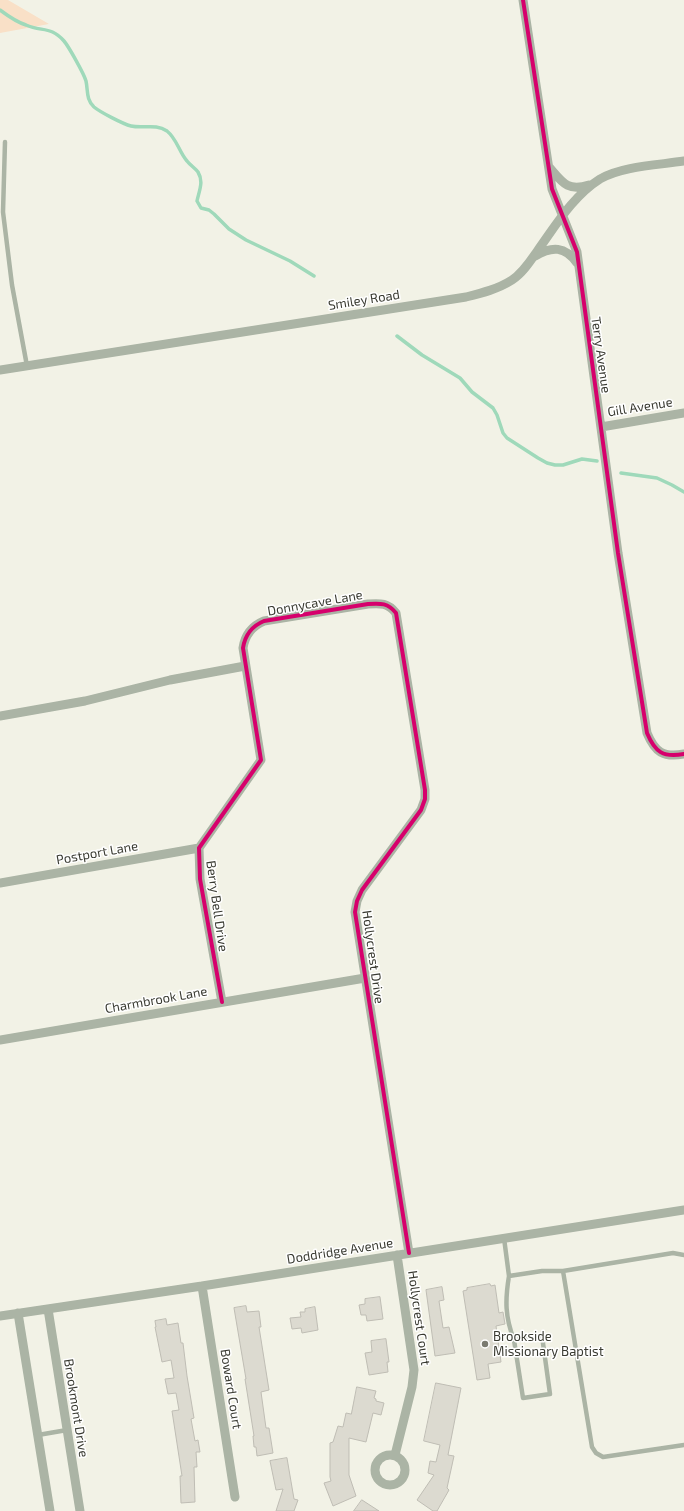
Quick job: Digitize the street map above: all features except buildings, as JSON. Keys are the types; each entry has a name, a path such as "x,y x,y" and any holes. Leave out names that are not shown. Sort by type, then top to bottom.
{"street":[{"name":"Terry Avenue","path":"522,0 552,189 576,252 618,553 644,718 651,744 657,751 665,755 684,754"},
{"name":"Smiley Road","path":"0,370 466,297 493,290 513,279 527,265 575,200 602,178 619,172 684,161"},
{"path":"549,167 564,184 580,188 594,184"},
{"path":"534,256 544,250 561,250 570,253 578,265"},
{"name":"Gill Avenue","path":"601,427 684,413"},
{"name":"Donnycave Lane","path":"245,666 243,648 246,636 253,628 264,621 368,604 383,603 390,606 396,613"},
{"name":"Hollycrest Drive","path":"396,613 425,790 425,799 421,810 365,886 357,901 355,912 409,1253"},
{"path":"0,716 85,701 170,680 245,666"},
{"name":"Berry Bell Drive","path":"222,1002 200,879 199,848 261,760 245,666"},
{"name":"Postport Lane","path":"0,883 199,848"},
{"name":"Charmbrook Lane","path":"0,1040 365,978"},
{"name":"Doddridge Avenue","path":"0,1316 202,1286 684,1210"},
{"name":"Hollycrest Court","path":"395,1456 412,1387 414,1370 397,1255"},
{"name":"Boward Court","path":"202,1286 235,1496"},
{"name":"Brookmont Drive","path":"48,1309 80,1511"},
{"path":"18,1313 50,1511"}],"lane":[{"path":"5,142 3,212 12,285 27,366"},
{"path":"504,1238 509,1276 506,1304 514,1340 523,1398 550,1394 542,1336 514,1340"},
{"path":"509,1276 542,1271 563,1271 673,1253 684,1255"},
{"path":"563,1271 592,1447 596,1453 603,1457 684,1445"},
{"path":"38,1435 67,1430"}],"shaded area":[{"path":"0,0 8,0 49,24 0,33"}],"waterway":[{"path":"0,10 22,24 55,33 64,41 73,54 85,78 88,98 94,107 106,115 127,125 136,127 158,127 167,131 176,142 184,157 200,176 201,179 197,201 201,208 209,210 229,229 246,240 290,261 314,276"},
{"path":"397,336 422,355 460,378 472,392 493,408 503,433 507,438 538,458 555,465 563,465 582,459 597,461"},
{"path":"621,473 657,478 684,492"}],"cycle path":[{"path":"523,0 552,189 577,252 618,553 647,733 653,745 661,752 670,755 684,754"},
{"path":"222,1002 200,879 199,848 261,760 243,648 245,639 253,628 264,621 368,604 387,605 396,613 425,790 425,799 421,810 362,890 357,901 355,912 409,1253"}],"place":[{"name":"Brookside Missionary Baptist","path":"485,1344"}]}
